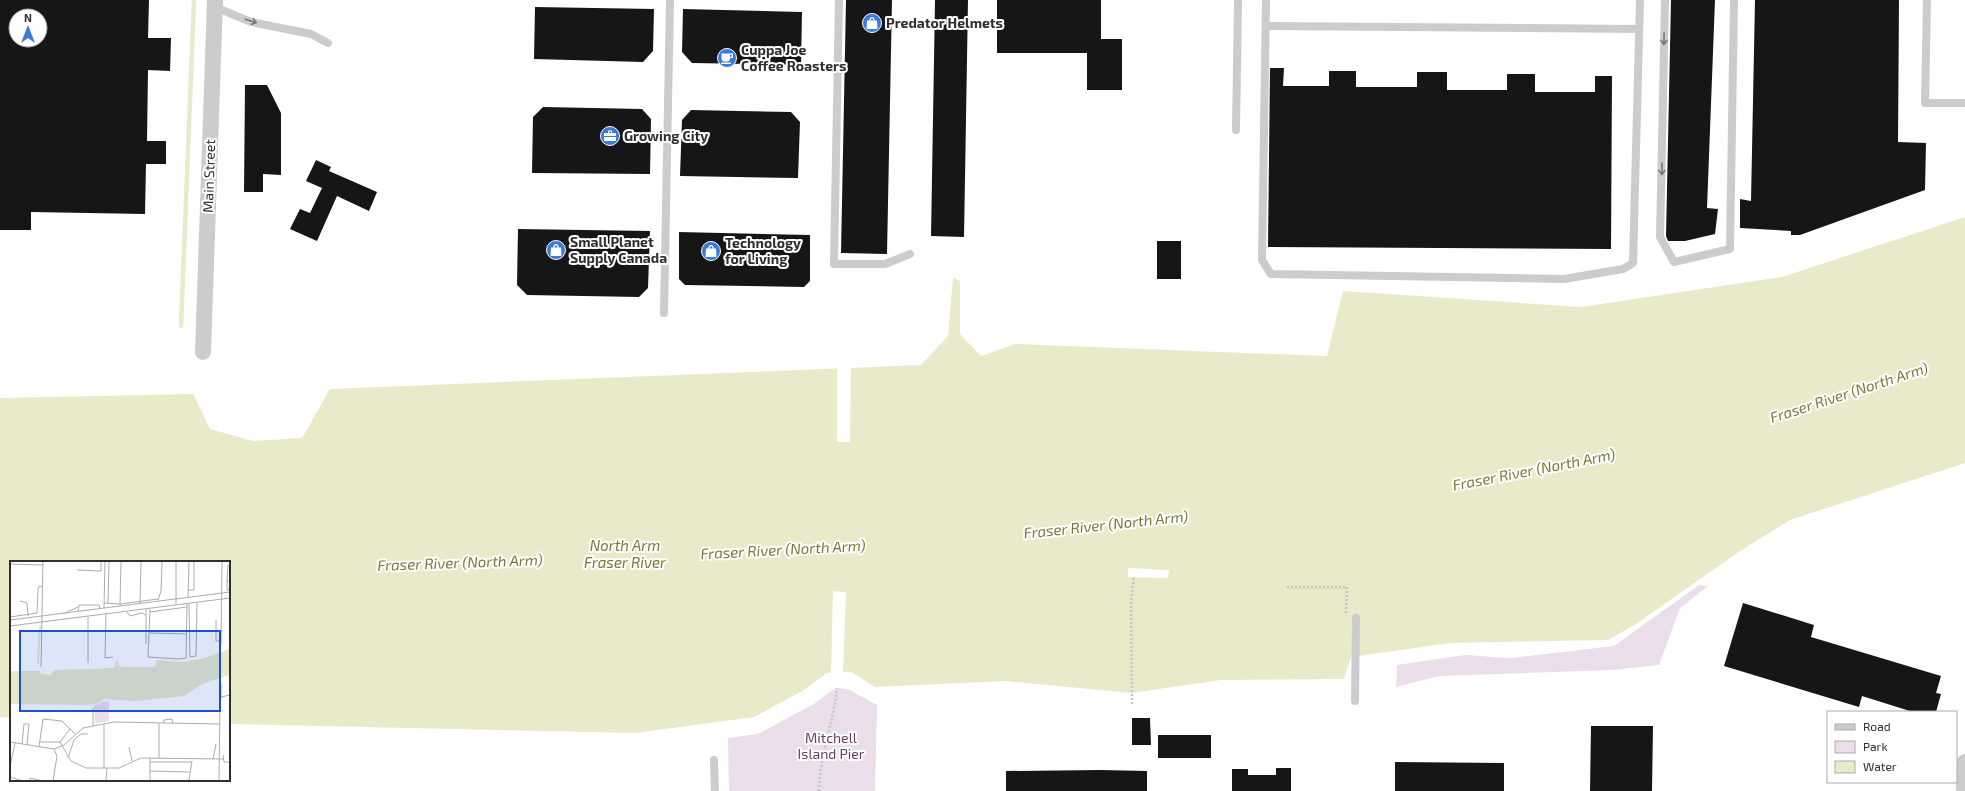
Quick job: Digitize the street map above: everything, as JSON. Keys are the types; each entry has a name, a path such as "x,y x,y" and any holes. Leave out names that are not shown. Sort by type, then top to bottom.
{"street":[{"name":"Main Street","path":"203,352 214,3"},
{"path":"1964,791 1965,762"}],"lane":[{"path":"664,313 670,0"},
{"path":"839,0 834,264 885,264 910,254"},
{"path":"1236,130 1238,0"},
{"path":"1266,0 1262,260 1271,274 1564,279 1623,269 1633,263 1640,0"},
{"path":"1665,0 1660,237 1674,262 1730,248 1734,0"},
{"path":"1927,0 1925,103 1965,103"},
{"path":"214,3 251,22 311,34 328,42"},
{"path":"1266,26 1639,29"},
{"path":"1355,701 1356,618"},
{"path":"714,760 715,791"}],"path":[{"path":"1132,704 1131,601 1134,577"},
{"path":"1287,587 1347,586 1346,616"},
{"path":"819,791 819,772 835,710 837,688"}],"green space":[{"path":"1699,585 1708,586 1680,608 1659,665 1612,670 1439,676 1396,687 1397,665 1465,655 1510,658 1614,646"},
{"name":"Mitchell Island Pier","path":"837,688 848,689 877,705 875,791 729,791 728,738 758,734 814,704"}],"water":[{"name":"North Arm Fraser River","path":"1965,217 1965,463 1790,520 1740,551 1636,624 1608,640 1450,643 1351,657 1344,679 1221,680 1131,693 1005,681 875,687 851,672 827,673 804,690 754,717 635,733 230,724 230,561 10,561 10,718 0,717 0,398 193,394 210,429 253,441 302,438 330,389 921,365 948,336 953,277 960,281 960,334 981,356 1016,344 1327,356 1343,291 1581,307 1782,277"}],"pier":[{"path":"837,366 851,366 850,442 837,442"},
{"path":"1128,568 1169,570 1168,578 1128,577"},
{"name":"Mitchell Island Pier","path":"833,591 846,592 843,674 831,675"}],"building":[{"path":"0,0 149,0 148,38 171,38 170,71 148,70 147,141 166,141 166,164 146,164 145,214 31,212 31,230 0,230"},
{"path":"846,0 892,0 887,254 841,253"},
{"path":"935,0 968,0 964,237 931,236"},
{"path":"997,0 1101,0 1101,39 1122,39 1122,90 1087,90 1087,53 997,53"},
{"path":"1671,0 1715,0 1707,208 1718,209 1715,234 1685,241 1668,241 1666,236"},
{"path":"1755,0 1899,0 1898,142 1926,143 1925,190 1800,235 1791,235 1791,231 1740,228 1740,199 1751,201"},
{"path":"535,7 654,9 653,51 643,62 534,59"},
{"path":"683,9 802,12 801,65 692,63 682,52"},
{"path":"1270,68 1284,68 1283,86 1329,86 1329,71 1356,71 1356,87 1417,87 1417,72 1447,72 1447,90 1507,90 1507,74 1535,74 1535,92 1595,92 1595,76 1612,76 1611,249 1268,247"},
{"path":"245,85 267,85 281,113 281,175 263,174 263,192 244,192"},
{"path":"543,107 642,109 651,119 650,174 532,173 533,117"},
{"path":"691,110 791,112 800,122 798,178 680,176 682,120"},
{"path":"316,160 331,167 329,171 377,192 369,211 337,196 317,241 290,229 300,209 310,213 322,188 306,181"},
{"path":"518,229 650,231 648,288 639,297 527,295 517,285"},
{"path":"679,232 810,235 810,281 804,287 685,285 679,279"},
{"path":"1157,241 1181,241 1181,279 1157,279"},
{"path":"1743,603 1814,625 1811,637 1941,676 1936,693 1941,694 1936,711 1910,711 1862,696 1859,707 1724,666"},
{"path":"1132,718 1150,718 1151,745 1132,745"},
{"path":"1591,726 1653,726 1652,791 1590,791"},
{"path":"1158,735 1211,735 1211,758 1158,758"},
{"path":"1395,762 1504,763 1504,791 1395,791"},
{"path":"1276,768 1291,768 1291,791 1232,791 1232,769 1248,769 1248,775 1276,775"},
{"path":"1006,771 1147,771 1147,791 1006,791"}],"waterway":[{"path":"181,326 194,0"}],"place":[{"name":"Predator Helmets","path":"872,23"},
{"name":"Cuppa Joe Coffee Roasters","path":"727,58"},
{"name":"Growing City","path":"610,136"},
{"name":"Small Planet Supply Canada","path":"556,250"},
{"name":"Technology for Living","path":"711,251"}],"water label":[{"name":"Fraser River (North Arm)","path":"1849,393"},
{"name":"Fraser River (North Arm)","path":"1534,470"},
{"name":"Fraser River (North Arm)","path":"1106,525"},
{"name":"Fraser River (North Arm)","path":"783,550"},
{"name":"Fraser River (North Arm)","path":"460,563"}]}
